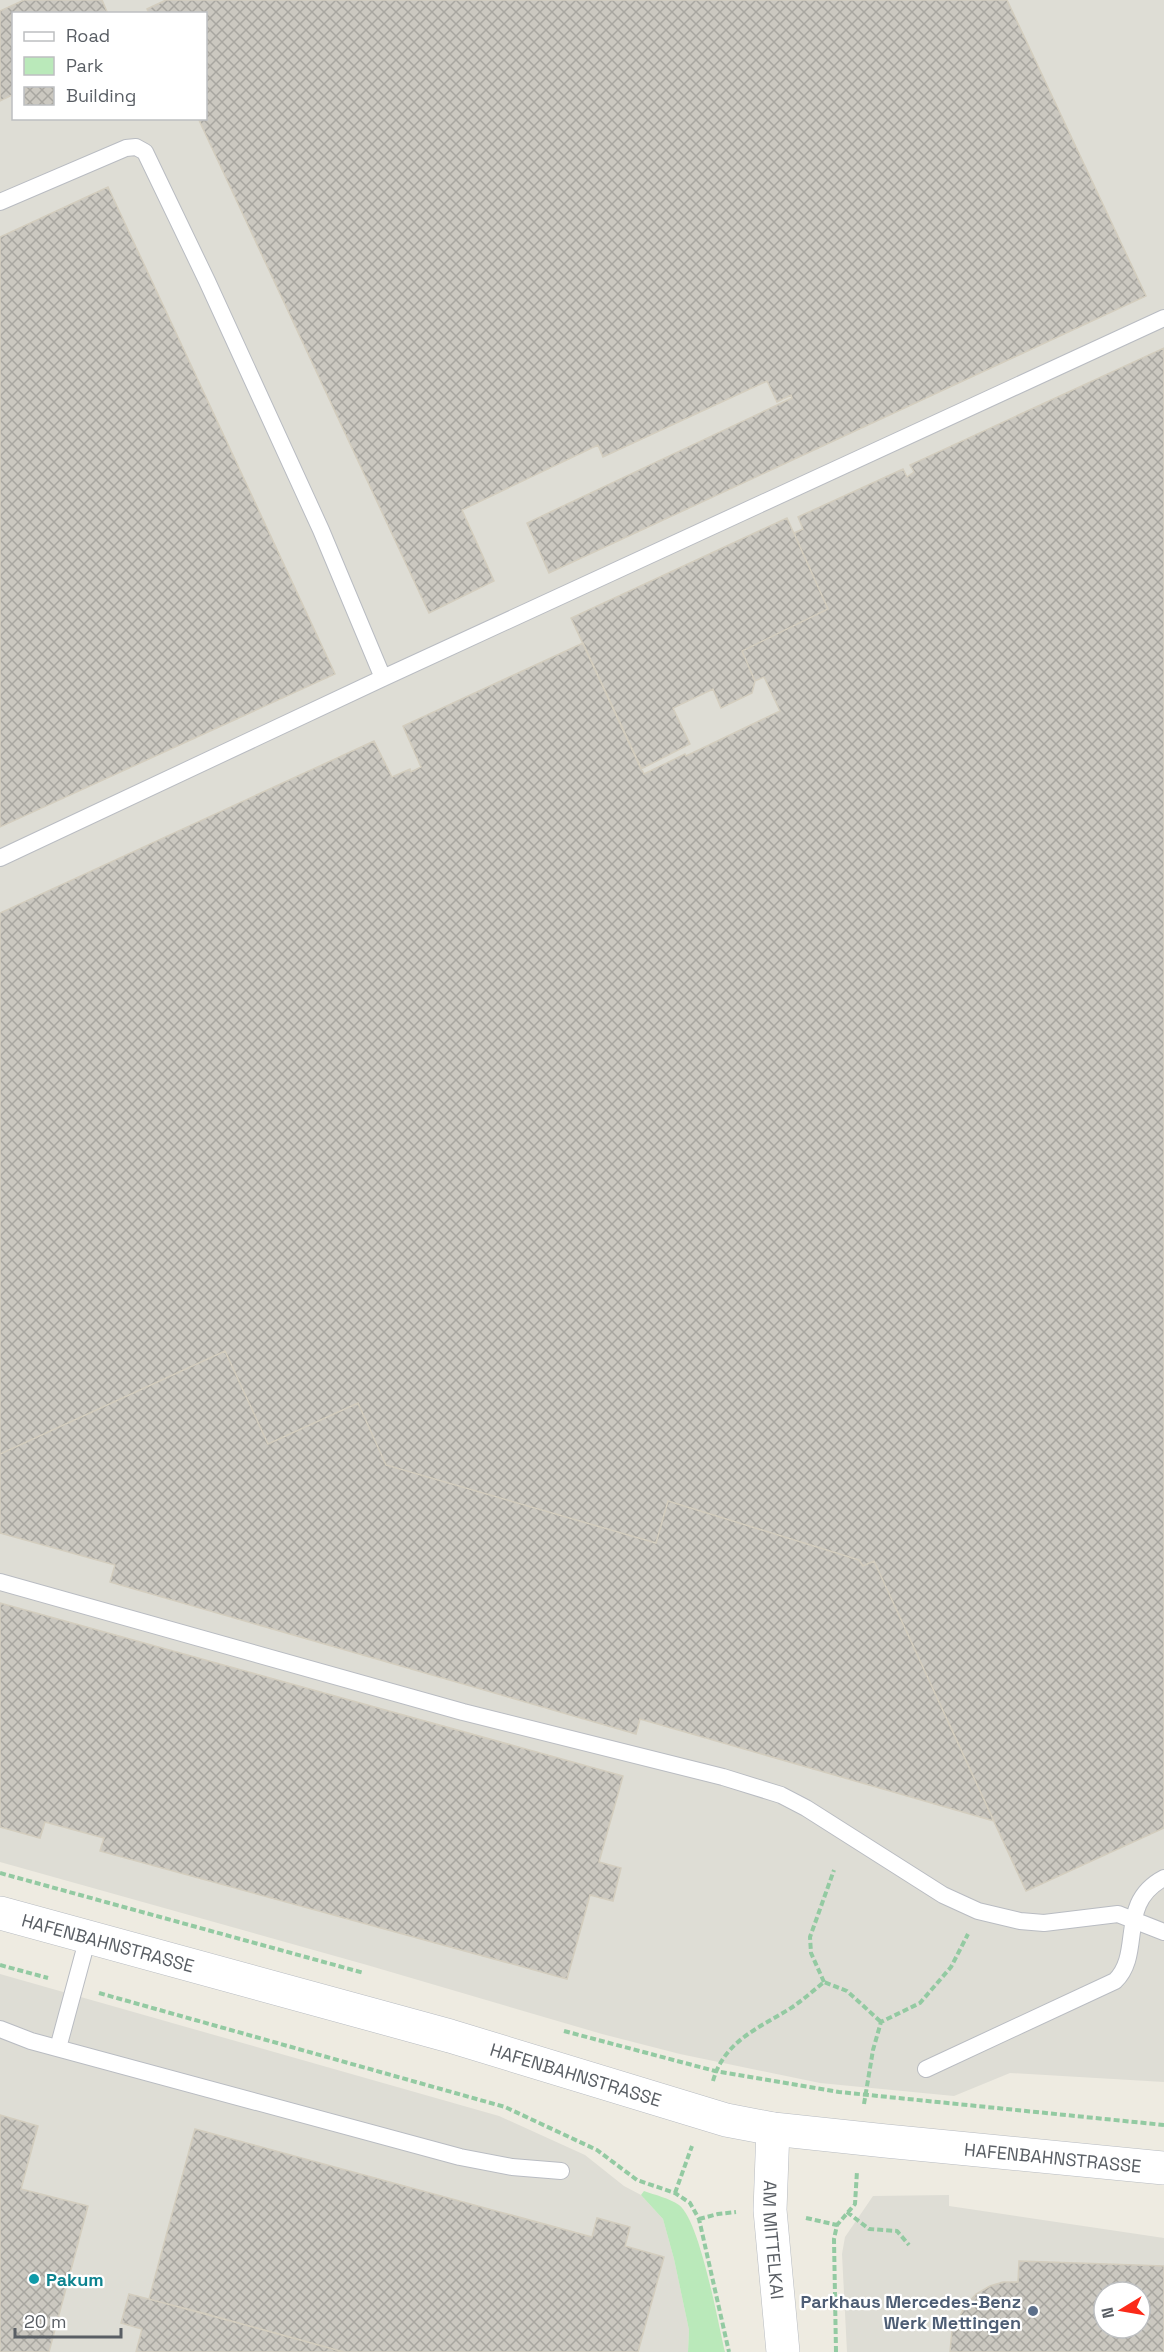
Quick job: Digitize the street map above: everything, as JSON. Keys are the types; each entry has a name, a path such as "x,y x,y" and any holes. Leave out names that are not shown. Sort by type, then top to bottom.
{"main road":[{"name":"HAFENBAHNSTRASSE","path":"0,1913 460,2039 703,2114 748,2125 1164,2168"},
{"name":"AM MITTELKAI","path":"773,2129 770,2210 783,2352"}],"lane":[{"path":"0,202 126,148 136,147 145,152 321,530 383,678"},
{"path":"0,858 383,678 1164,318"},
{"path":"0,1582 463,1712 723,1777 781,1795 806,1808 943,1895 978,1911 1032,1923 1067,1922 1112,1914 1132,1919 1164,1932"},
{"path":"926,2069 1115,1981 1125,1966 1132,1919 1147,1890 1164,1878"},
{"path":"58,2048 88,1937"},
{"path":"0,2029 58,2048 460,2157 512,2167 561,2171"}],"path":[{"path":"834,1870 810,1937 812,1953 824,1982 847,1991 881,2022"},
{"path":"836,2352 834,2239 837,2225 855,2204 865,2096 873,2050 881,2022 920,2004 951,1967 978,1911"},
{"path":"0,1965 505,2107 597,2150 637,2180 675,2193 690,2203 699,2219 729,2352"},
{"path":"716,2071 723,2056 745,2035 793,2007 824,1982"},
{"path":"625,2048 716,2071 865,2096 1164,2125"},
{"path":"847,2212 869,2229 897,2231 909,2245"}],"shaded area":[{"path":"0,0 1164,0 1164,2082 1010,2073 954,2096 820,2083 680,2054 602,2034 0,1862"},
{"path":"0,1974 499,2116 585,2155 624,2186 641,2195 663,2219 689,2330 688,2352 0,2352"},
{"path":"949,2195 949,2206 1164,2238 1164,2352 847,2352 842,2254 845,2237 873,2196"}],"green space":[{"path":"644,2191 679,2205 687,2215 701,2251 725,2352 688,2352 689,2330 674,2259 663,2219 641,2195"}],"building":[{"path":"24,0 102,0 107,12 12,12 12,95 0,101 0,11"},
{"path":"166,0 1007,0 1146,296 549,573 527,523 792,398 791,395 777,402 767,381 603,457 598,445 462,510 494,581 429,613 199,120 207,120 207,12 148,12 147,9"},
{"path":"108,187 335,674 0,827 0,237"},
{"path":"1164,348 1164,1828 1026,1891 874,1561 863,1566 859,1560 668,1501 656,1543 386,1465 358,1403 268,1444 225,1351 0,1454 0,913 374,741 392,777 410,769 411,772 421,767 403,726 583,643 644,774 780,711 764,677 755,681 742,651 828,609 794,533 803,529 798,517 903,469 907,477 914,472 910,465"},
{"path":"787,518 828,609 742,651 755,681 752,693 721,708 713,689 673,708 690,744 641,769 571,618"},
{"path":"225,1351 268,1444 358,1403 386,1465 656,1543 668,1501 859,1560 863,1566 874,1561 994,1821 640,1719 636,1734 110,1582 115,1565 0,1533 0,1454"},
{"path":"0,1603 623,1776 599,1862 621,1868 613,1901 590,1895 567,1979 100,1851 104,1838 45,1822 40,1838 0,1827"},
{"name":"Pakum","path":"0,2115 38,2126 21,2189 88,2206 49,2352 0,2352"},
{"path":"195,2129 592,2237 597,2218 630,2227 625,2246 664,2257 638,2352 344,2352 149,2299"},
{"name":"Parkhaus Mercedes-Benz Werk Mettingen","path":"1019,2261 1164,2266 1164,2352 950,2352 952,2330 966,2305 976,2294 1003,2282 1018,2282"},
{"path":"129,2294 344,2352 136,2352 142,2329 121,2323"}],"place":[{"name":"Pakum","path":"34,2279"},
{"name":"Parkhaus Mercedes-Benz Werk Mettingen","path":"1033,2311"}]}
